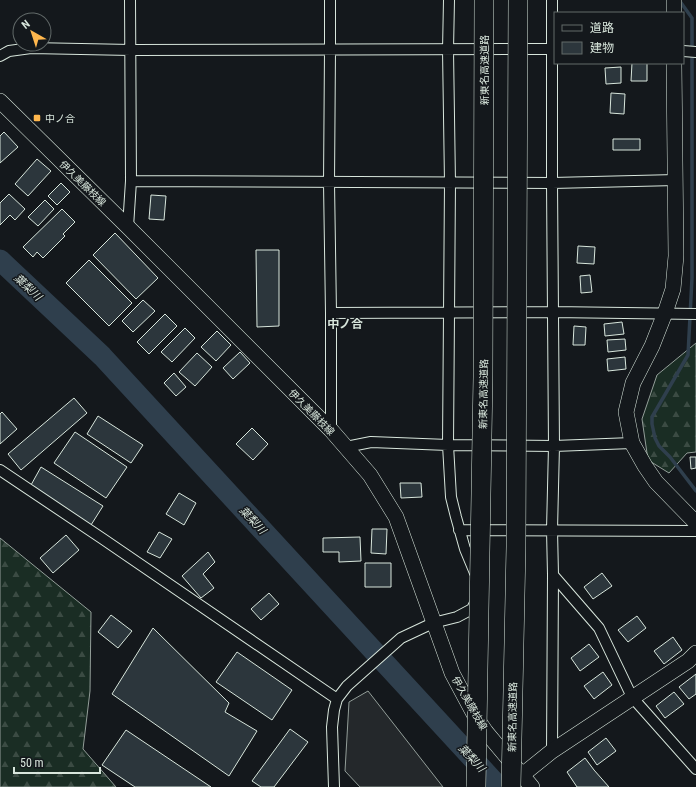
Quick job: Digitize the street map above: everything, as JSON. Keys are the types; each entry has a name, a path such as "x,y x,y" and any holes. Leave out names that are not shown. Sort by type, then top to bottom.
{"highway":[{"name":"新東名高速道路","path":"476,787 484,377 484,0"},
{"name":"新東名高速道路","path":"516,781 518,0"}],"main road":[{"path":"674,0 674,12"},
{"path":"674,64 676,256 673,289 652,346 633,383 626,412 632,443 645,466 656,482 696,523"},
{"name":"伊久美藤枝線","path":"0,101 128,226 331,430 370,475 396,518 452,673 475,716 516,781 532,787"},
{"path":"516,781 552,752 632,697 688,661 696,653"}],"street":[{"path":"128,226 131,181 130,0"},
{"path":"330,0 331,430"},
{"path":"334,787 332,727 337,699 347,686 400,638 433,623 457,617 472,609 477,598 478,586 474,570 459,530 451,497 448,445 450,183 448,50 449,0"},
{"path":"552,0 554,49 552,183 554,446 552,530 552,752"},
{"path":"0,56 9,51 30,48 131,50 554,49"},
{"path":"684,52 696,52"},
{"path":"131,181 552,183 676,180"},
{"path":"331,314 553,312 696,314"},
{"path":"346,447 371,442 448,445 554,446 632,443"},
{"path":"0,470 337,699"},
{"path":"459,530 696,530"},
{"path":"553,575 599,628 632,697 696,769"}],"green space":[{"path":"696,343 696,452 687,453 669,473 648,460 642,419 657,375"},
{"path":"0,538 91,612 90,691 83,749 116,787 0,787"}],"shaded area":[{"path":"368,691 443,787 360,787 345,771 349,702"}],"building":[{"path":"632,64 647,64 647,81 631,81"},
{"path":"621,67 621,83 606,84 605,68"},
{"path":"611,93 625,94 624,114 610,113"},
{"path":"4,132 18,147 0,163 0,136"},
{"path":"613,139 640,139 640,150 613,150"},
{"path":"37,159 51,171 28,196 15,184"},
{"path":"61,183 70,192 57,205 48,196"},
{"path":"9,194 25,209 15,220 10,215 0,225 0,203"},
{"path":"151,195 166,196 164,220 149,219"},
{"path":"45,200 54,209 38,226 28,217"},
{"path":"62,209 75,222 63,234 65,236 43,258 37,252 33,257 23,247"},
{"path":"115,233 158,278 136,299 93,255"},
{"path":"578,246 595,247 594,264 577,263"},
{"path":"256,250 279,250 279,326 257,327"},
{"path":"89,260 132,303 109,326 66,283"},
{"path":"590,275 592,292 581,293 580,276"},
{"path":"143,300 155,311 133,332 122,321"},
{"path":"165,314 177,326 149,354 137,342"},
{"path":"622,322 624,334 605,336 604,324"},
{"path":"574,326 586,327 585,345 573,345"},
{"path":"185,328 195,338 172,362 161,352"},
{"path":"217,331 231,345 216,361 201,347"},
{"path":"625,339 626,350 608,352 607,340"},
{"path":"240,352 250,363 233,379 223,368"},
{"path":"197,353 212,367 195,386 179,372"},
{"path":"625,357 626,369 608,371 607,359"},
{"path":"174,373 186,387 176,396 164,383"},
{"path":"74,398 87,413 21,470 8,454"},
{"path":"2,412 17,429 0,444 0,414"},
{"path":"98,416 143,445 131,463 87,434"},
{"path":"252,428 268,444 253,460 236,444"},
{"path":"75,432 127,467 106,498 54,463"},
{"path":"690,457 696,457 696,468 691,469"},
{"path":"41,467 103,506 91,525 31,485"},
{"path":"400,483 421,483 422,497 401,498"},
{"path":"179,493 196,503 184,525 166,514"},
{"path":"372,529 387,529 386,554 371,553"},
{"path":"159,532 172,539 160,558 147,552"},
{"path":"66,535 79,550 53,573 40,558"},
{"path":"360,537 361,561 339,562 339,552 323,552 323,538"},
{"path":"208,552 215,562 203,574 214,588 201,598 182,576"},
{"path":"365,563 391,563 391,587 365,587"},
{"path":"602,573 612,586 593,599 584,587"},
{"path":"269,593 279,604 261,620 251,609"},
{"path":"111,615 132,631 118,648 98,632"},
{"path":"637,616 646,628 628,642 618,630"},
{"path":"153,628 229,703 225,712 257,731 229,776 112,694"},
{"path":"673,637 682,650 664,664 654,651"},
{"path":"589,644 599,657 580,671 571,658"},
{"path":"237,652 292,690 272,720 216,682"},
{"path":"603,672 612,685 594,699 584,686"},
{"path":"696,674 696,694 689,699 679,687"},
{"path":"674,692 684,704 665,718 656,706"},
{"path":"290,729 308,742 274,787 261,787 252,781"},
{"path":"126,730 211,787 135,787 102,765"},
{"path":"606,738 616,751 597,765 588,752"},
{"path":"585,758 609,787 577,787 567,772"}],"waterway":[{"path":"679,0 692,18 692,278 688,355 652,417 652,424 655,438 659,446 670,457 696,491"},
{"name":"葉梨川","path":"0,260 102,356 499,787"}],"place":[{"name":"中ノ合","path":"37,118"}],"district":[{"name":"中ノ合","path":"345,324"}]}
